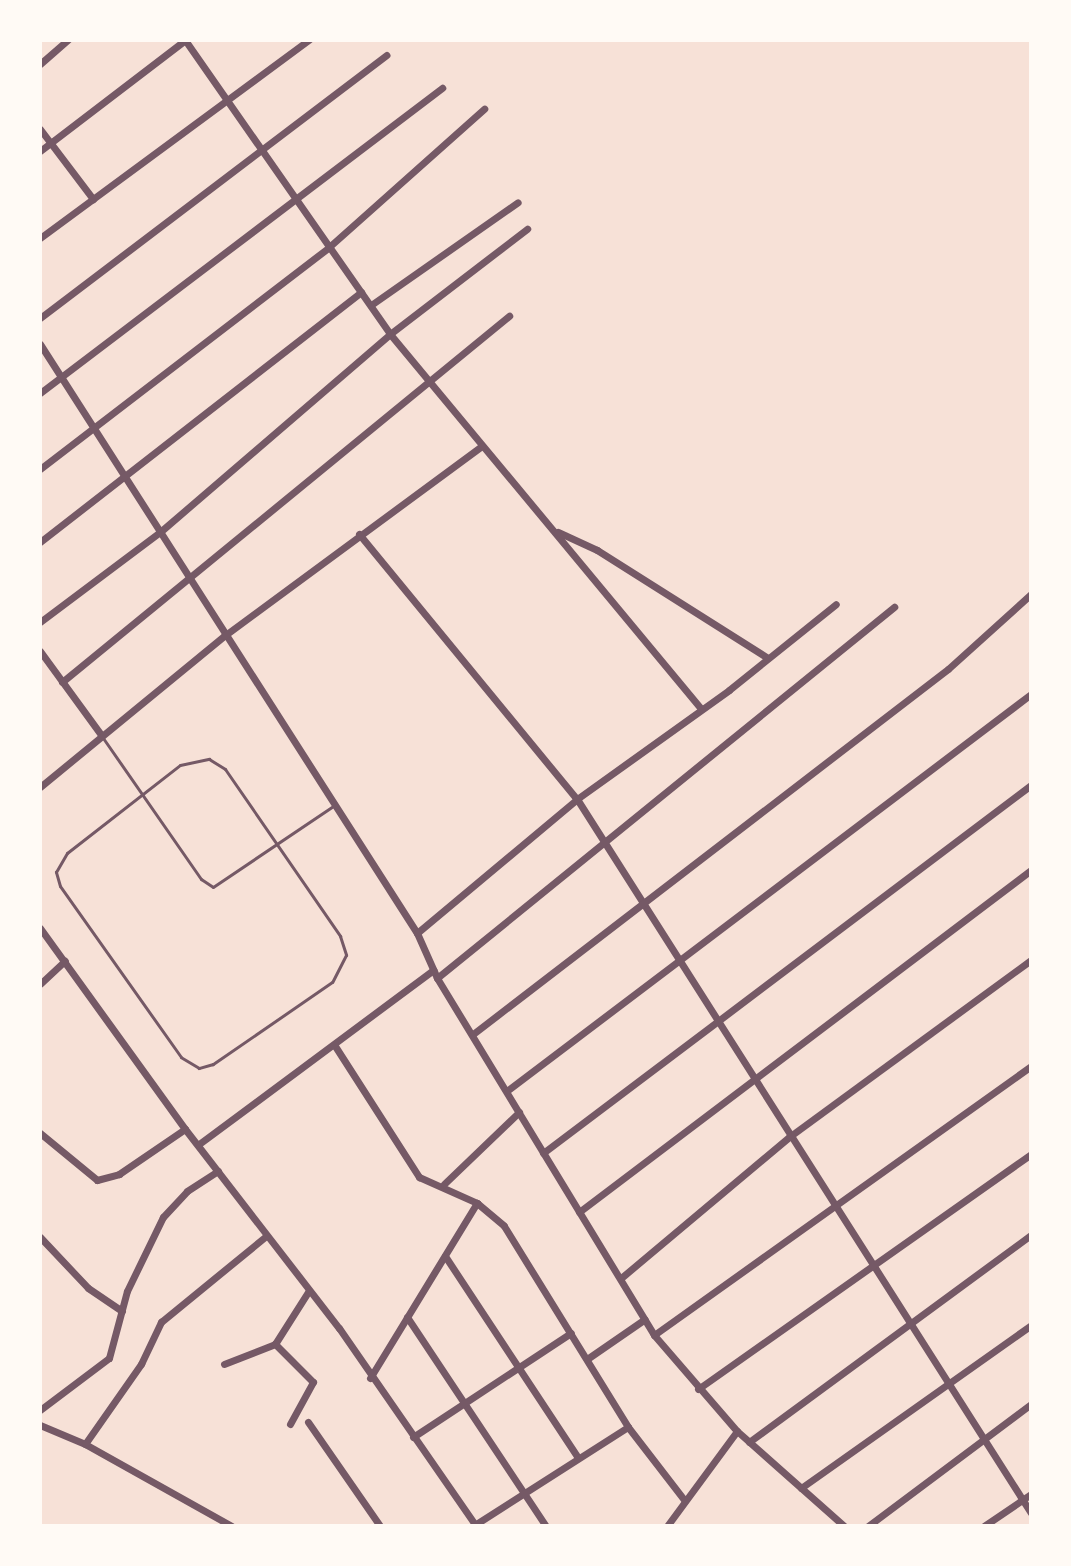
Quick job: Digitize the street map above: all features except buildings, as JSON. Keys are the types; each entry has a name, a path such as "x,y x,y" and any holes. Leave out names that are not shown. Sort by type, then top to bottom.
{"street":[{"path":"40,64 68,40"},
{"path":"40,151 185,40 296,194 390,334 701,709"},
{"path":"40,238 309,40"},
{"path":"40,318 386,55"},
{"path":"40,393 296,194 442,88"},
{"path":"40,469 329,247 484,109"},
{"path":"40,129 93,199"},
{"path":"371,305 518,202"},
{"path":"40,622 160,532 390,334 527,229"},
{"path":"40,542 126,480 361,292"},
{"path":"62,682 509,316"},
{"path":"40,344 191,577 224,636 417,933 437,978 508,1090 654,1335 737,1431 838,1524"},
{"path":"40,787 224,636 482,446"},
{"path":"554,531 597,550 768,658"},
{"path":"359,534 577,799 718,1019 789,1137 873,1262 1031,1513"},
{"path":"473,1034 642,901 948,669 1031,594"},
{"path":"417,933 577,799 701,709 836,604"},
{"path":"437,978 894,607"},
{"path":"40,651 102,736"},
{"path":"508,1090 1031,694"},
{"path":"543,1153 1031,785"},
{"path":"579,1212 1031,870"},
{"path":"40,928 185,1129 308,1292 475,1526 628,1427"},
{"path":"621,1278 789,1137 1031,960"},
{"path":"40,984 65,961"},
{"path":"199,1144 335,1046 433,970"},
{"path":"335,1046 419,1177 444,1184 477,1203 504,1226 628,1427 685,1501"},
{"path":"654,1335 1031,1066"},
{"path":"444,1184 519,1112"},
{"path":"40,1133 97,1180 119,1174 185,1129"},
{"path":"698,1389 873,1262 1031,1154"},
{"path":"40,1410 109,1358 122,1311 163,1217 187,1191 218,1171"},
{"path":"370,1378 477,1203"},
{"path":"749,1442 1031,1235"},
{"path":"85,1444 141,1364 161,1322 266,1236"},
{"path":"40,1237 88,1288 122,1311"},
{"path":"445,1256 578,1458"},
{"path":"224,1364 275,1344 308,1292"},
{"path":"407,1317 546,1526"},
{"path":"587,1359 645,1319"},
{"path":"801,1488 947,1381 1031,1325"},
{"path":"413,1437 571,1333"},
{"path":"275,1344 313,1382 290,1424"},
{"path":"868,1526 1031,1404"},
{"path":"308,1422 380,1526"},
{"path":"40,1425 85,1444 232,1526"},
{"path":"667,1526 737,1431"},
{"path":"984,1526 1031,1494"}],"lane":[{"path":"102,736 208,885 222,885 333,806"},
{"path":"209,759 225,769 278,846 340,936 344,966 332,982 213,1064 192,1066 181,1057 57,879 62,858 189,760 209,759"}]}
